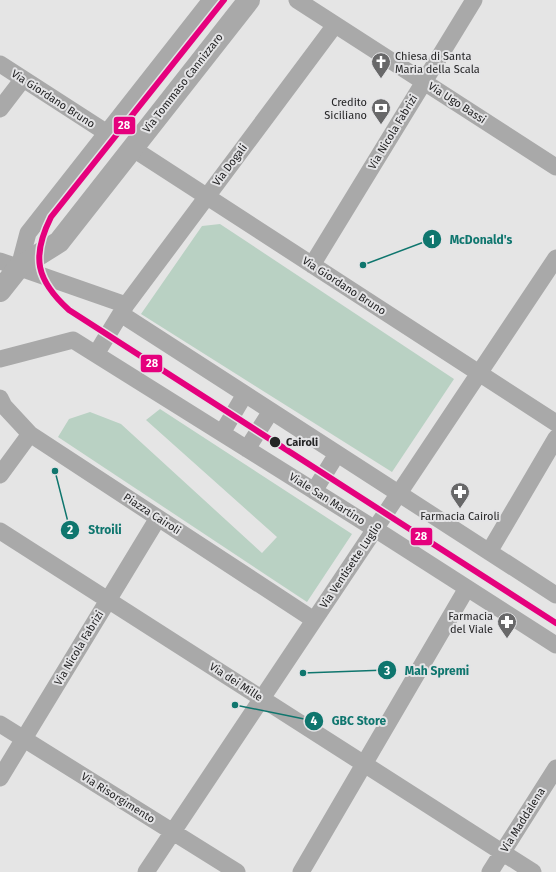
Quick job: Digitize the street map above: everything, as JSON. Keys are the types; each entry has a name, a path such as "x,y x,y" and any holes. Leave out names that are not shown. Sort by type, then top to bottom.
{"street":[{"name":"Via Tommaso Cannizzaro","path":"0,291 9,264 28,233 212,0"},
{"name":"Via Tommaso Cannizzaro","path":"9,264 59,242 249,0"},
{"name":"Via Ugo Bassi","path":"297,0 556,167"},
{"name":"Via Nicola Fabrizi","path":"312,265 474,0"},
{"name":"Via Dogali","path":"96,354 124,310 335,24"},
{"name":"Via Giordano Bruno","path":"0,64 107,133"},
{"path":"0,109 23,79"},
{"name":"Via Giordano Bruno","path":"132,148 556,423"},
{"name":"Via Ventisette Luglio","path":"146,872 556,258"},
{"path":"9,264 124,310 245,394 556,595"},
{"name":"Viale San Martino","path":"0,358 73,340 375,529 556,645"},
{"path":"222,433 245,394"},
{"name":"Piazza Cairoli","path":"1,403 30,434 314,620"},
{"path":"247,449 271,411"},
{"path":"0,474 30,434"},
{"path":"489,552 556,438"},
{"path":"314,491 338,454"},
{"name":"Via Nicola Fabrizi","path":"0,778 158,518"},
{"name":"Via dei Mille","path":"0,530 533,872"},
{"path":"301,872 467,588"},
{"name":"Via Risorgimento","path":"0,724 237,872"},
{"name":"Via Maddalena","path":"490,872 556,768"}],"green space":[{"path":"220,224 454,379 392,472 141,314 202,226"},
{"path":"160,409 352,534 307,602 58,437 69,419 90,412 121,424 262,553 277,537 146,420"}],"transit line":[{"name":"28","path":"224,0 51,217 45,231 39,256 40,267 49,288 69,310 556,623"}],"place":[{"name":"Chiesa di Santa Maria della Scala","path":"381,79"},
{"name":"Credito Siciliano","path":"381,125"},
{"name":"McDonald's","path":"363,265"},
{"name":"Cairoli","path":"275,442"},
{"name":"Stroili","path":"55,471"},
{"name":"Farmacia Cairoli","path":"460,509"},
{"name":"Farmacia del Viale","path":"507,639"},
{"name":"Mah Spremi","path":"303,673"},
{"name":"GBC Store","path":"235,705"}]}
